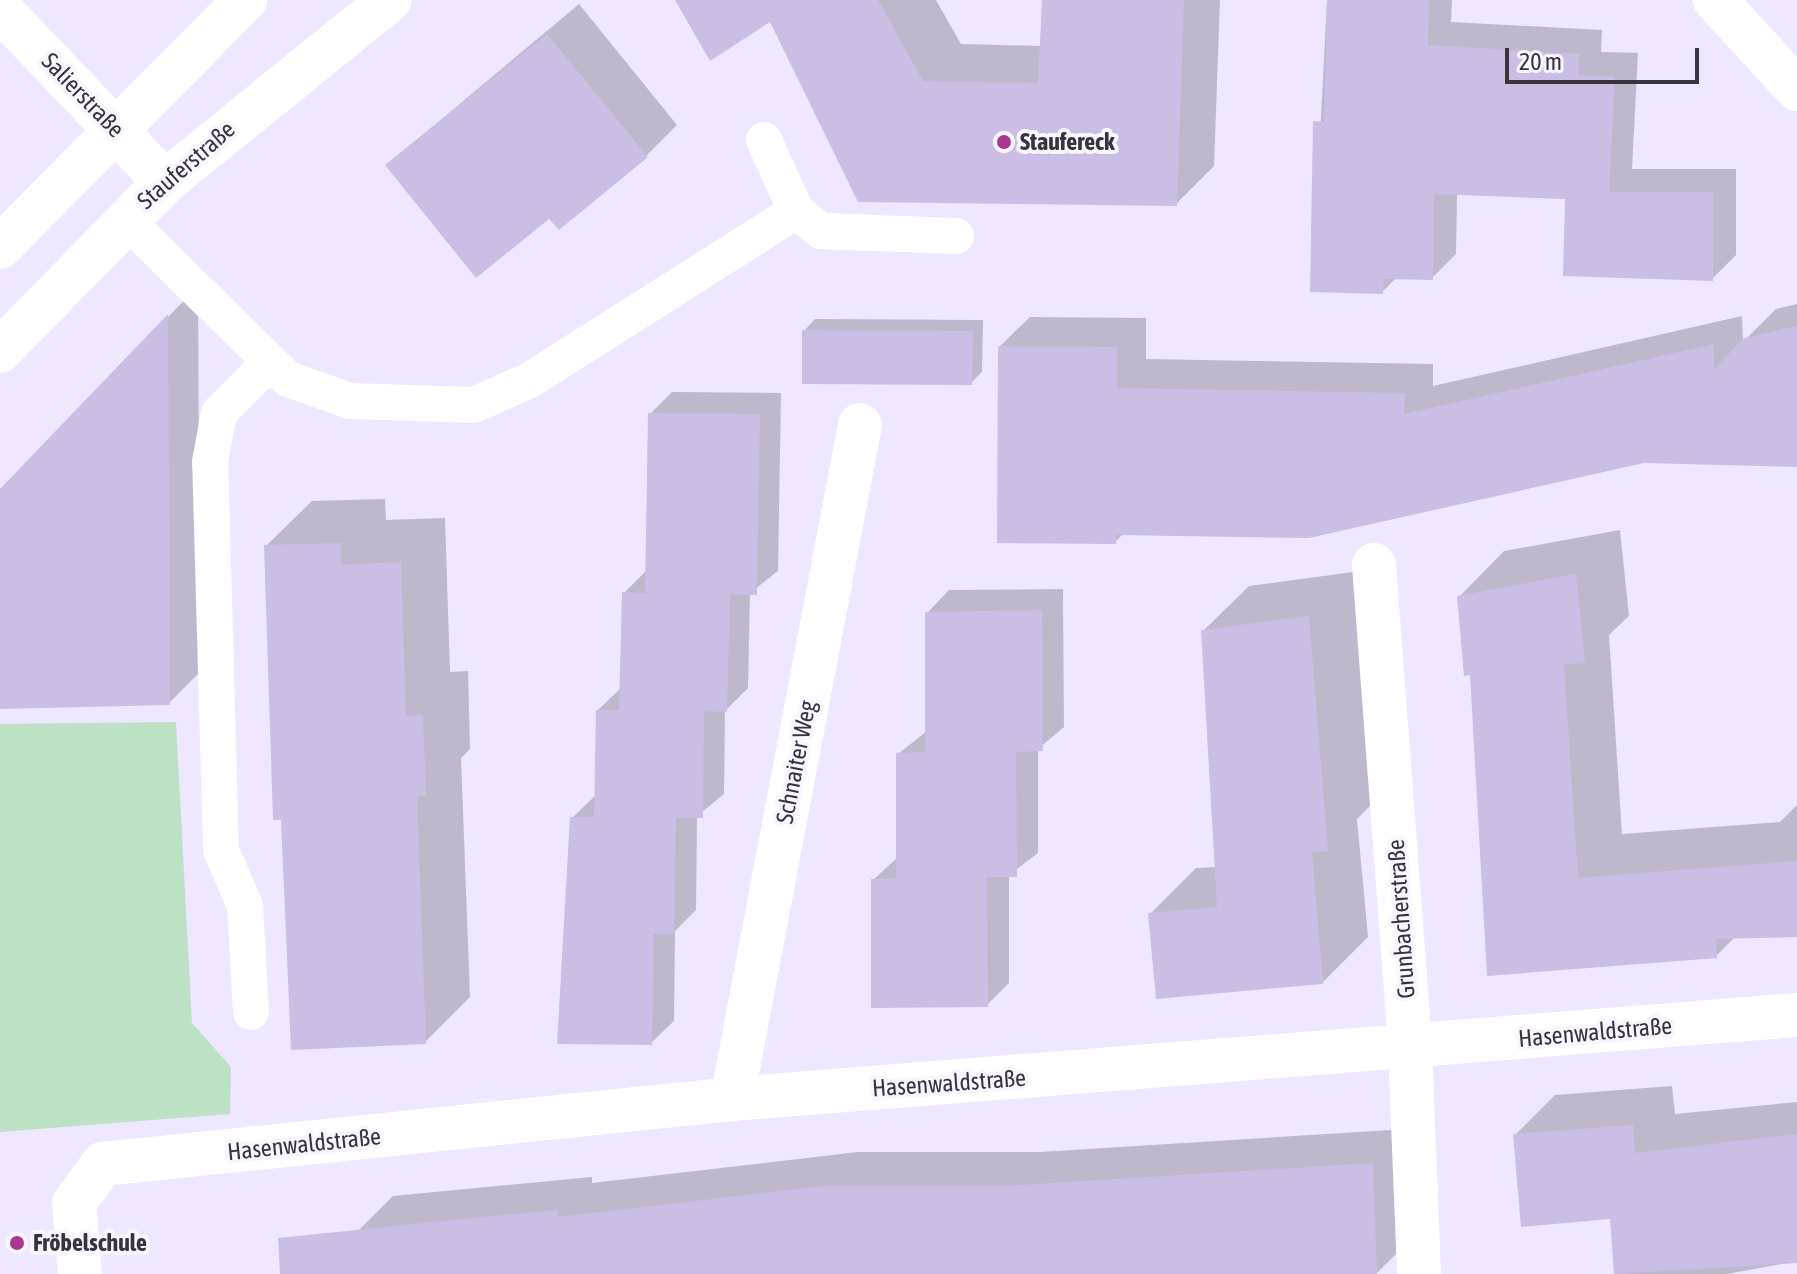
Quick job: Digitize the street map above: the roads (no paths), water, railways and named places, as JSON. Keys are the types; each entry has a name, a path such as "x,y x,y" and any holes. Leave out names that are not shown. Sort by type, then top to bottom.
{"street":[{"path":"0,247 114,125 245,0"},
{"name":"Stauferstraße","path":"0,351 125,219 165,182 390,0"},
{"path":"1715,0 1797,89"},
{"name":"Salierstraße","path":"0,9 114,125 165,182"},
{"name":"Schnaiter Weg","path":"732,1099 860,425"},
{"name":"Grunbacherstraße","path":"1374,565 1410,1048 1419,1274"},
{"name":"Hasenwaldstraße","path":"80,1274 74,1203 103,1164 732,1099 1410,1048 1797,1015"}],"lane":[{"path":"764,140 796,211 821,231 956,236"},
{"path":"125,219 288,379 350,401 474,405 530,380 796,211"},
{"path":"251,1012 245,906 221,850 210,462 219,413 270,362"}],"place":[{"name":"Staufereck","path":"1004,142"},
{"name":"Fröbelschule","path":"17,1243"}]}
